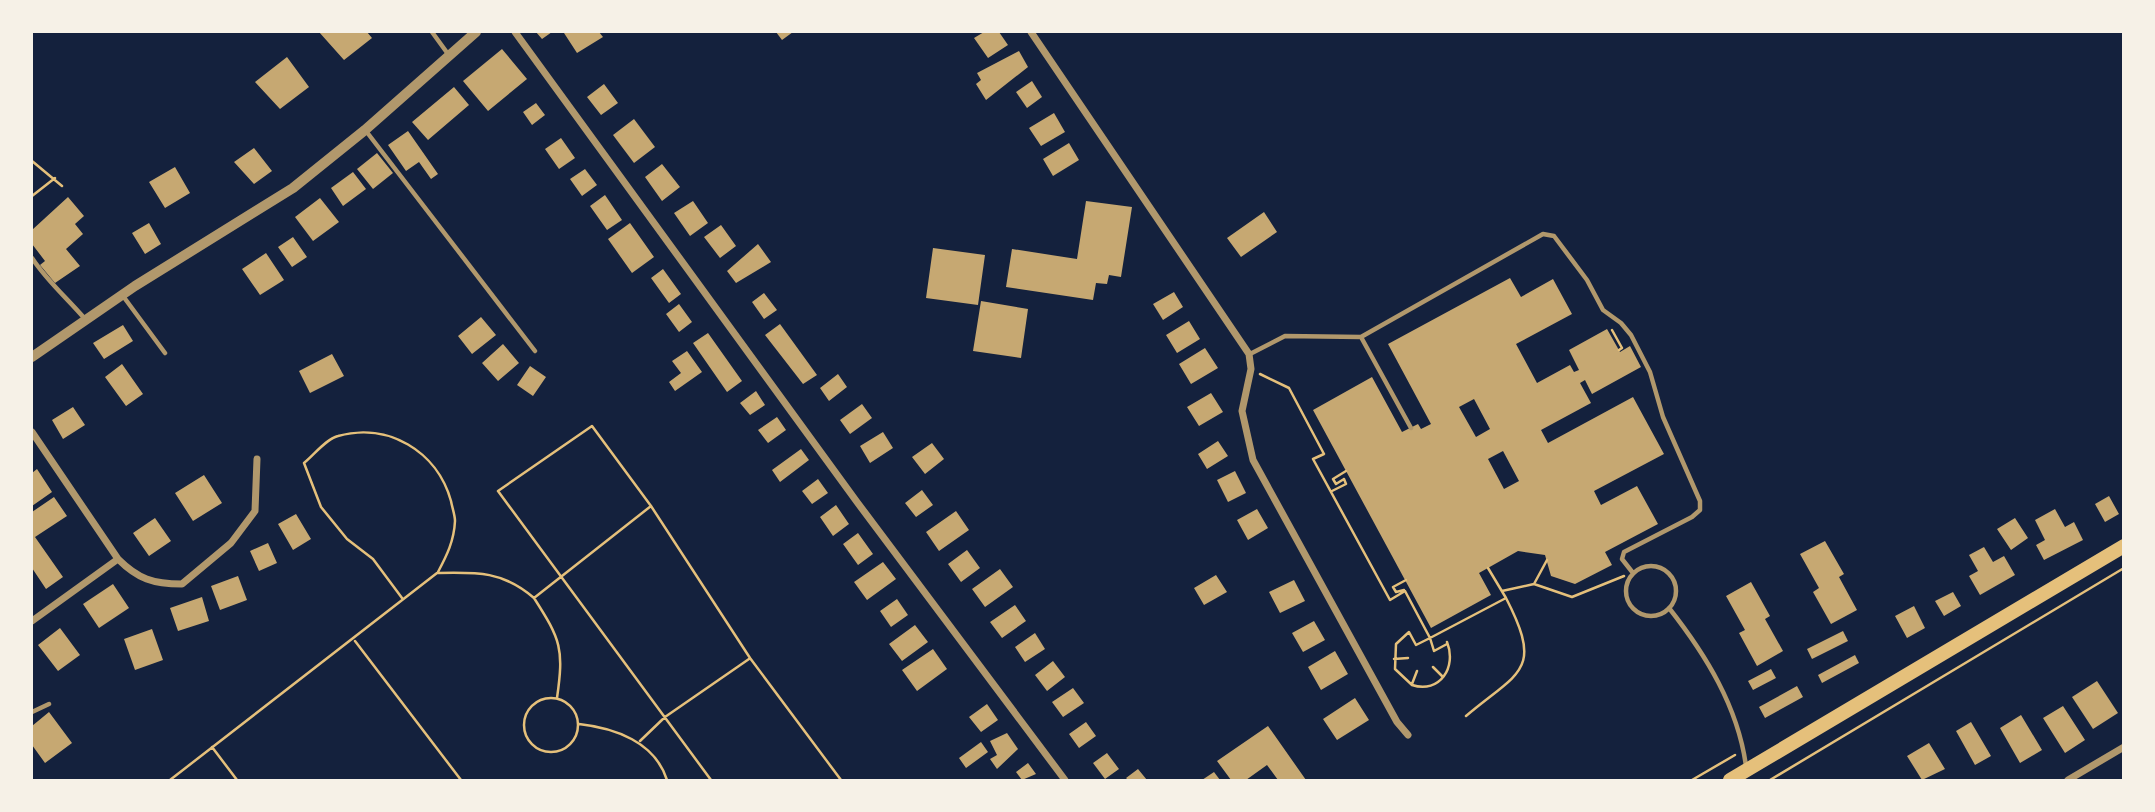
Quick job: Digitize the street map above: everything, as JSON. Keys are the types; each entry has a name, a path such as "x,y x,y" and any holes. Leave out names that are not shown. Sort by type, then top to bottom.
{"main road":[{"path":"1730,780 2123,547"}],"street":[{"path":"32,357 122,295 293,188 365,130 476,32"},
{"path":"515,32 857,502 1065,780"},
{"path":"1031,32 1249,354 1251,369 1242,411 1253,460 1397,722 1408,735"},
{"path":"32,432 118,559 135,575 156,584 182,584 230,543 255,511 257,459"},
{"path":"32,621 118,559"},
{"path":"2068,780 2123,747"}],"lane":[{"path":"432,32 449,55"},
{"path":"365,130 535,351"},
{"path":"1249,354 1285,336 1361,337 1543,234 1554,236 1587,280 1602,310 1621,323 1631,335 1650,372 1660,408 1700,501 1699,510 1692,517 1624,552 1622,559 1633,573"},
{"path":"32,258 50,286 68,299 85,320"},
{"path":"122,295 165,353"},
{"path":"1361,337 1411,428"},
{"path":"1644,566 1659,566 1673,578 1676,594 1669,608 1658,615 1644,615 1630,604 1626,585 1633,573 1644,566"},
{"path":"1669,608 1703,656 1729,702 1744,749 1747,771"},
{"path":"32,712 49,704"}],"path":[{"path":"32,161 39,170 55,178 62,186"},
{"path":"32,197 55,178"},
{"path":"1611,327 1622,348 1619,350"},
{"path":"1251,369 1289,388 1324,454 1313,458 1390,600 1405,591"},
{"path":"711,780 498,491 592,426 651,506 750,658 841,780"},
{"path":"170,780 354,640 402,598 438,573 452,546 456,519 447,489 435,465 416,448 399,439 368,433 335,437 304,463 321,507 347,539 373,559 402,598"},
{"path":"1331,492 1346,484 1344,479 1336,484 1334,479 1346,471"},
{"path":"534,598 651,506"},
{"path":"1534,584 1547,560"},
{"path":"1466,716 1510,685 1522,669 1526,648 1520,625 1488,568"},
{"path":"1770,780 2123,568"},
{"path":"438,573 475,572 514,581 534,598 556,632 562,661 557,698"},
{"path":"1502,591 1534,584 1572,597 1633,573"},
{"path":"1406,580 1393,587 1396,592 1403,588 1405,591 1430,638 1434,651 1447,643 1451,661 1444,677 1433,685 1412,685 1399,676 1393,659 1396,644 1409,632 1416,645 1430,638 1506,598"},
{"path":"354,640 461,780"},
{"path":"640,741 665,718 750,658"},
{"path":"1393,659 1408,658"},
{"path":"1433,667 1444,677"},
{"path":"1412,685 1417,671"},
{"path":"557,698 567,703 575,712 578,724 576,737 567,747 554,752 541,751 530,743 524,731 525,717 531,706 543,699 557,698"},
{"path":"578,724 600,726 640,741 667,780"},
{"path":"212,747 237,780"},
{"path":"1692,780 1744,749"}],"building":[{"path":"319,32 367,32 372,38 344,60"},
{"path":"536,32 552,32 542,39"},
{"path":"599,32 603,37 577,53 564,33"},
{"path":"776,32 793,32 782,40"},
{"path":"984,32 999,32 1008,45 988,58 974,38"},
{"path":"502,49 527,79 488,111 463,81"},
{"path":"1019,51 1028,67 986,100 976,84 981,80 977,73"},
{"path":"287,57 309,87 280,109 255,82"},
{"path":"1032,81 1042,97 1027,108 1016,92"},
{"path":"604,84 618,103 601,115 587,97"},
{"path":"454,87 469,105 428,140 412,122"},
{"path":"536,103 545,115 532,125 523,112"},
{"path":"1054,113 1065,132 1041,146 1029,128"},
{"path":"634,119 655,147 634,163 613,135"},
{"path":"408,131 438,174 431,179 419,162 406,171 388,145"},
{"path":"561,138 575,158 559,169 545,149"},
{"path":"1069,143 1079,160 1053,176 1043,159"},
{"path":"254,148 272,171 254,184 234,162"},
{"path":"377,153 393,173 373,189 357,169"},
{"path":"662,164 680,187 662,201 645,177"},
{"path":"175,167 190,193 165,208 149,182"},
{"path":"585,169 597,185 582,196 570,179"},
{"path":"353,172 366,189 343,206 331,188"},
{"path":"605,195 622,220 607,230 590,206"},
{"path":"68,197 84,216 75,224 83,234 66,249 80,266 55,283 40,265 45,261 32,244 32,230"},
{"path":"320,198 339,222 313,241 295,217"},
{"path":"693,201 708,223 690,236 674,213"},
{"path":"1086,201 1132,207 1121,277 1109,275 1107,284 1096,283 1093,300 1006,287 1012,249 1077,259"},
{"path":"1264,212 1277,232 1241,257 1227,238"},
{"path":"149,223 161,244 145,254 132,233"},
{"path":"630,223 654,257 632,273 608,239"},
{"path":"721,225 736,246 720,258 704,237"},
{"path":"293,237 307,257 292,267 278,247"},
{"path":"758,244 771,262 736,283 727,271"},
{"path":"933,248 985,255 978,305 926,298"},
{"path":"266,253 284,280 260,295 242,269"},
{"path":"663,269 681,294 669,303 651,278"},
{"path":"1510,278 1521,297 1553,279 1572,314 1516,344 1537,383 1570,365 1574,372 1579,370 1569,350 1607,329 1620,352 1630,346 1641,367 1592,394 1585,380 1580,383 1591,403 1541,430 1548,443 1633,397 1664,454 1594,491 1601,505 1637,486 1658,524 1605,552 1612,565 1575,584 1551,576 1545,555 1518,551 1479,573 1491,595 1431,628 1313,410 1372,377 1402,432 1418,424 1421,429 1431,424 1388,344","holes":["1474,399 1490,429 1476,437 1459,407","1503,451 1519,481 1504,489 1488,459"]},
{"path":"1174,292 1183,307 1163,320 1153,304"},
{"path":"764,293 777,310 764,319 752,302"},
{"path":"981,301 1028,309 1021,358 973,351"},
{"path":"679,304 692,322 679,332 666,314"},
{"path":"481,317 496,335 472,354 458,336"},
{"path":"1189,321 1200,339 1177,353 1166,335"},
{"path":"780,324 817,375 803,384 765,335"},
{"path":"123,325 133,341 104,359 93,343"},
{"path":"708,333 742,381 727,392 693,343"},
{"path":"503,344 519,363 498,381 482,363"},
{"path":"1205,348 1218,368 1191,384 1179,364"},
{"path":"687,351 702,372 675,391 669,382 681,373 672,361"},
{"path":"332,354 344,376 310,393 299,371"},
{"path":"122,364 143,394 126,406 105,377"},
{"path":"530,366 546,377 533,396 517,385"},
{"path":"838,374 847,387 829,401 820,388"},
{"path":"756,391 765,405 750,415 740,403"},
{"path":"1211,393 1223,412 1199,426 1187,407"},
{"path":"862,404 872,418 850,434 840,420"},
{"path":"73,407 85,425 63,439 52,420"},
{"path":"777,417 786,430 768,443 758,430"},
{"path":"883,432 893,448 870,463 860,446"},
{"path":"1218,441 1228,456 1207,469 1198,454"},
{"path":"932,443 944,459 925,474 912,457"},
{"path":"801,449 809,460 780,482 772,470"},
{"path":"37,469 52,492 32,506 32,473"},
{"path":"1235,471 1246,493 1228,502 1217,480"},
{"path":"204,475 222,503 193,521 175,493"},
{"path":"818,479 828,493 812,504 802,491"},
{"path":"922,490 933,505 916,517 905,503"},
{"path":"2109,496 2119,514 2105,522 2095,504"},
{"path":"54,497 67,516 35,537 63,577 46,589 32,568 32,512"},
{"path":"836,505 849,524 833,536 820,517"},
{"path":"1257,509 1268,528 1248,540 1237,520"},
{"path":"2055,509 2065,527 2074,522 2083,540 2044,560 2036,545 2045,540 2035,520"},
{"path":"956,511 969,530 939,551 926,532"},
{"path":"296,514 311,539 293,550 278,524"},
{"path":"155,518 171,541 149,556 133,533"},
{"path":"2015,518 2028,538 2011,550 1997,529"},
{"path":"858,533 873,554 858,565 843,544"},
{"path":"1825,541 1844,574 1839,577 1857,610 1831,624 1813,592 1819,588 1800,554"},
{"path":"268,543 277,563 259,571 250,551"},
{"path":"1984,547 1993,562 2004,556 2015,575 1980,595 1969,576 1978,571 1969,555"},
{"path":"967,550 980,568 961,582 948,564"},
{"path":"883,562 896,579 867,600 854,582"},
{"path":"1000,569 1013,587 985,607 972,589"},
{"path":"1216,575 1227,592 1204,605 1194,588"},
{"path":"238,576 247,600 220,610 211,586"},
{"path":"1294,580 1305,601 1280,613 1269,592"},
{"path":"1751,582 1770,616 1765,619 1783,651 1757,666 1739,633 1745,630 1726,596"},
{"path":"113,584 129,608 99,628 83,604"},
{"path":"1953,592 1961,606 1944,616 1935,601"},
{"path":"202,597 209,621 178,631 170,608"},
{"path":"897,599 908,615 891,627 880,611"},
{"path":"1015,605 1026,621 1002,638 990,622"},
{"path":"1914,606 1925,628 1907,638 1895,616"},
{"path":"1314,621 1325,640 1303,652 1292,633"},
{"path":"915,625 928,642 902,661 889,644"},
{"path":"60,628 80,655 58,671 38,645"},
{"path":"152,629 163,660 135,670 124,639"},
{"path":"1843,631 1848,641 1812,659 1807,649"},
{"path":"1035,633 1045,649 1025,662 1015,647"},
{"path":"933,649 947,669 917,691 902,670"},
{"path":"1335,651 1348,674 1321,690 1308,667"},
{"path":"1855,655 1859,663 1822,683 1818,675"},
{"path":"1053,661 1065,677 1047,691 1035,675"},
{"path":"1771,669 1776,678 1753,690 1748,681"},
{"path":"2097,681 2118,713 2093,729 2072,697"},
{"path":"1797,686 1803,697 1765,718 1759,707"},
{"path":"1073,688 1084,703 1063,717 1052,702"},
{"path":"1355,698 1369,720 1337,740 1323,719"},
{"path":"987,704 998,720 981,732 969,717"},
{"path":"2063,706 2085,740 2065,753 2043,718"},
{"path":"49,712 72,743 45,763 32,745 32,726"},
{"path":"2021,715 2042,750 2020,763 2000,728"},
{"path":"1086,722 1096,736 1079,748 1069,734"},
{"path":"1971,722 1991,756 1975,765 1956,731"},
{"path":"1268,726 1306,780 1278,780 1267,765 1246,780 1231,780 1217,761"},
{"path":"1007,733 1018,749 997,769 990,759 997,755 990,741"},
{"path":"981,742 988,752 966,768 959,758"},
{"path":"1929,743 1945,769 1922,780 1907,756"},
{"path":"1107,753 1119,769 1105,779 1093,763"},
{"path":"1028,763 1036,774 1022,780 1016,772"},
{"path":"1138,769 1147,780 1126,778"},
{"path":"1214,772 1220,780 1202,780"}]}
